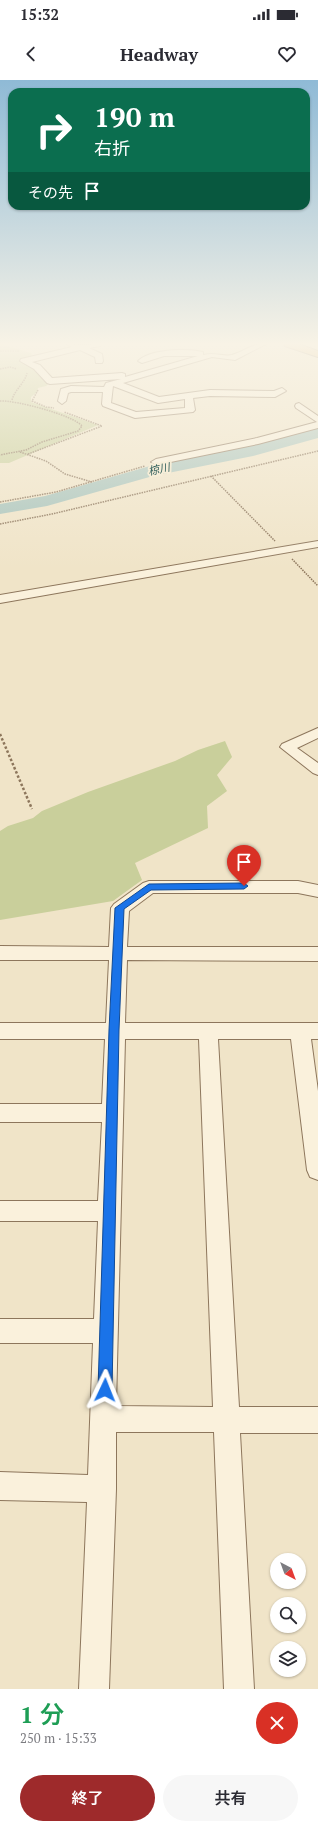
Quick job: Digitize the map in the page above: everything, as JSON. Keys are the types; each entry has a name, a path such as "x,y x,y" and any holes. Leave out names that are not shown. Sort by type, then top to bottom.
{"street":[{"path":"292,420 313,426"},
{"path":"156,462 258,441 313,426"},
{"path":"280,427 291,433"},
{"path":"0,599 318,544"},
{"path":"318,732 287,747 318,770"},
{"path":"94,1689 102,1489 114,1030 120,908 149,887 298,887 318,891"},
{"path":"0,953 318,954"},
{"path":"208,1030 239,1689"},
{"path":"0,1031 309,1031 318,1170"},
{"path":"0,1113 113,1113"},
{"path":"0,1211 109,1211"},
{"path":"0,1330 106,1331"},
{"path":"104,1419 318,1420"},
{"path":"0,1486 102,1489"}],"path":[{"path":"0,454 20,452 42,442 81,429 81,423 73,419"},
{"path":"28,454 102,426 83,419"},
{"path":"0,524 52,514 318,451"},
{"path":"20,452 46,461 65,474 92,482"},
{"path":"0,502 50,493 92,482 156,462"},
{"path":"210,476 318,586"},
{"path":"0,734 32,809"}],"green space":[{"path":"0,419 81,419 98,425 9,463 0,463"},
{"path":"225,741 232,757 217,775 227,791 207,806 208,828 135,863 142,880 113,901 0,920 0,831 8,826 33,818 42,811 88,792 175,761 198,750"}],"waterway":[{"name":"椋川","path":"0,509 47,501 150,471 253,451 318,433"}],"route":[{"path":"105,1390 114,1030 120,908 149,887 244,886"}]}
